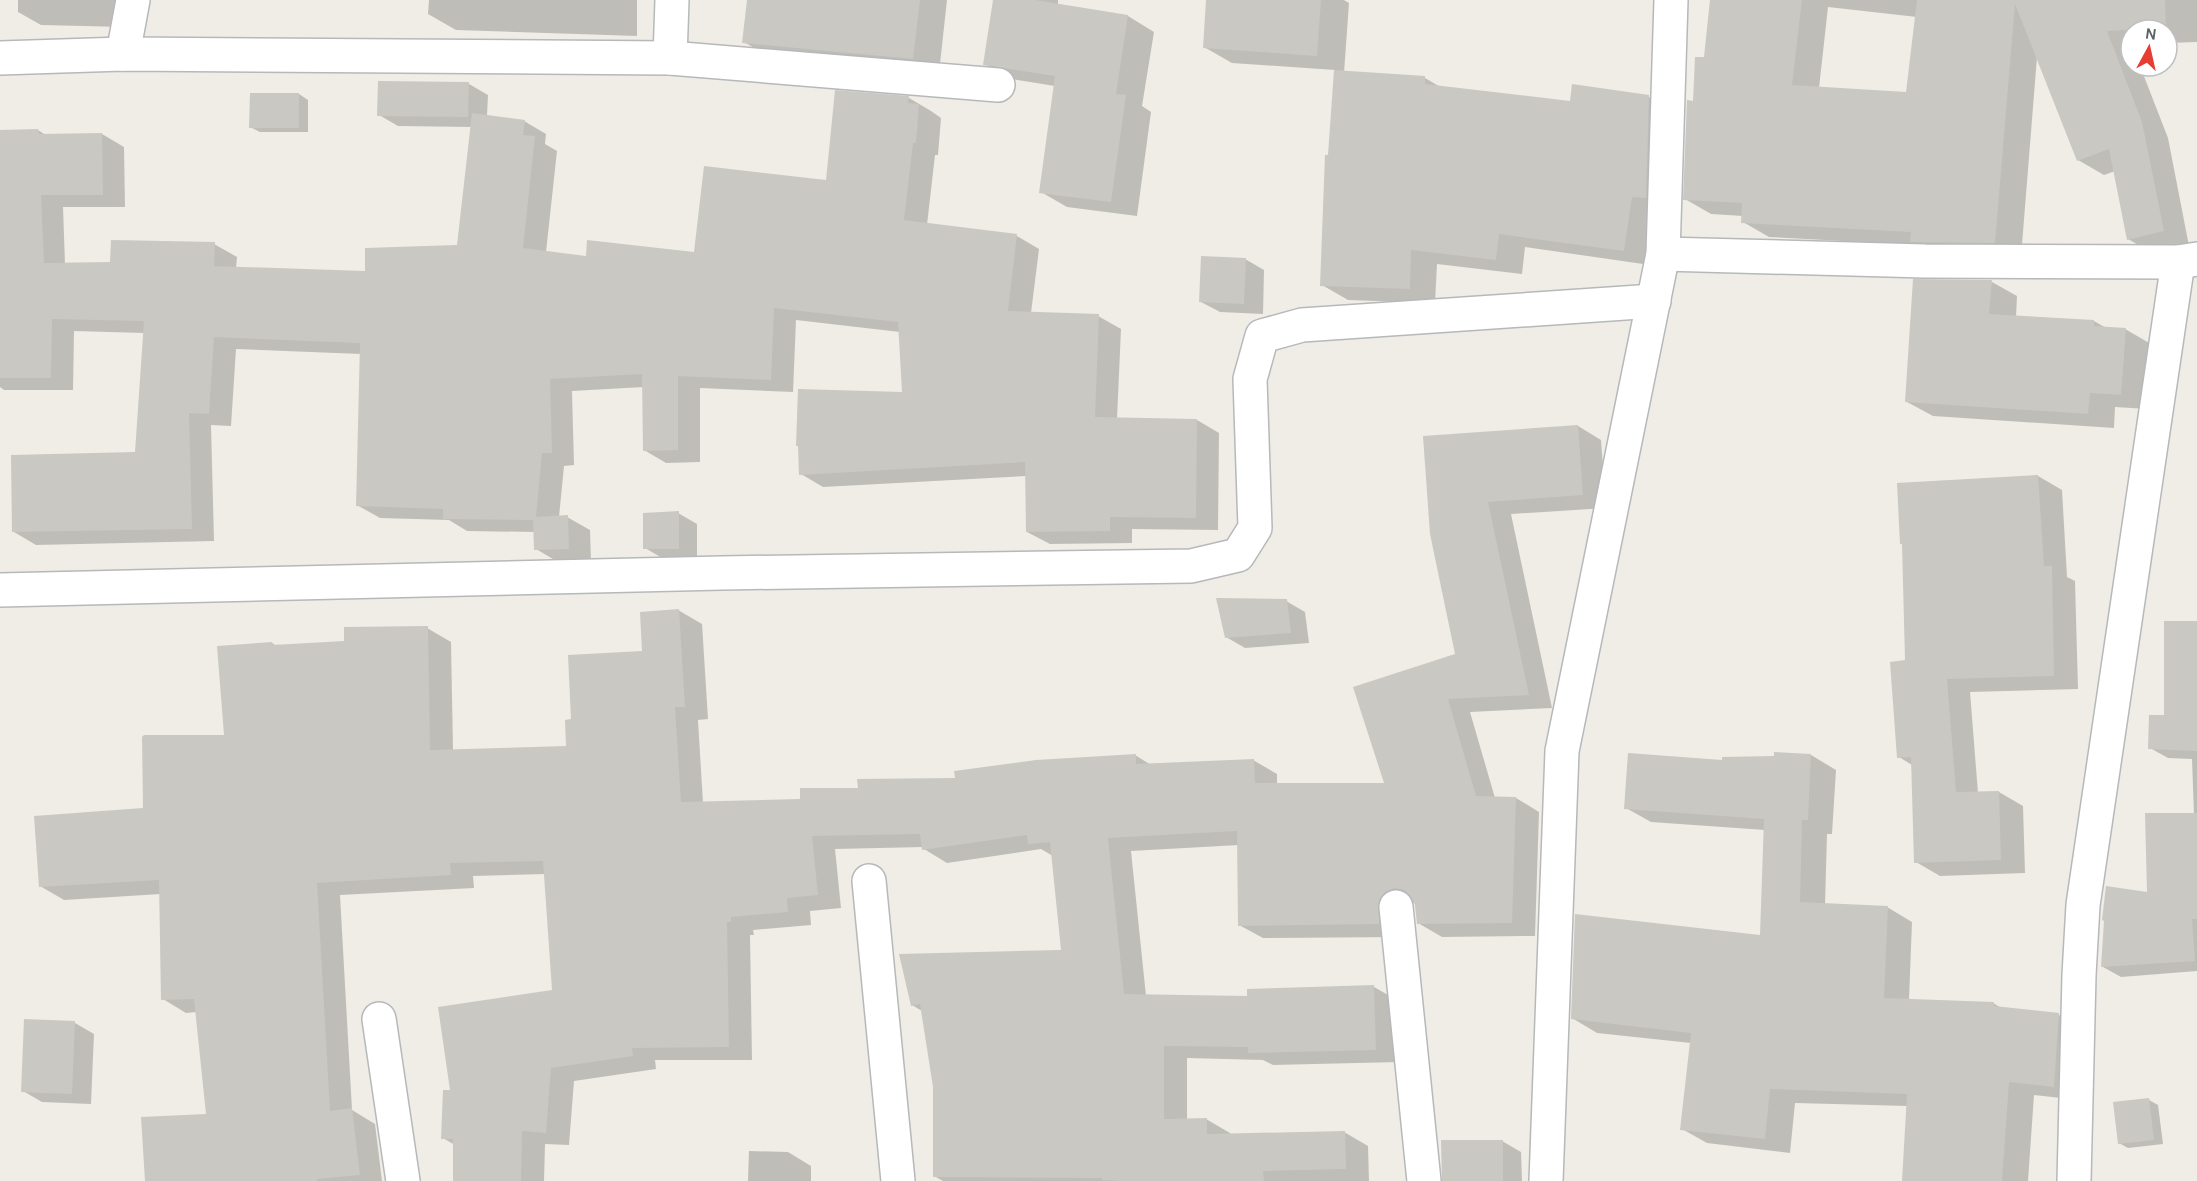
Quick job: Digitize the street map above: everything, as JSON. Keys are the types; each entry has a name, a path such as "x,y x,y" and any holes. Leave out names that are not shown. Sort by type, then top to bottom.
{"street":[{"path":"123,54 133,0"},
{"path":"670,58 672,0"},
{"path":"1546,1181 1562,751 1664,254 1671,0"},
{"path":"0,58 123,54 670,58 998,85"},
{"path":"1664,254 1925,261 2188,260 2083,904 2074,1181"},
{"path":"0,590 722,573 1191,566 1238,555 1255,528 1250,379 1262,336 1302,325 1654,301"},
{"path":"869,881 898,1181"},
{"path":"1396,907 1424,1181"},
{"path":"379,1019 403,1181"}],"building":[{"path":"747,0 920,0 913,59 742,43"},
{"path":"993,0 1035,0 1128,15 1116,94 1126,95 1111,202 1039,193 1055,76 983,65"},
{"path":"1206,0 1321,0 1317,56 1203,48"},
{"path":"1710,0 1802,0 1792,85 1906,92 1917,0 2165,0 2166,18 2119,18 2119,30 2107,31 2119,62 2119,78 2125,78 2142,122 2164,231 2127,240 2109,149 2077,161 2015,4 1995,243 1910,242 1911,232 1741,223 1742,203 1683,200 1687,100 1693,101 1695,57 1704,57"},
{"path":"1334,70 1425,76 1425,84 1570,101 1572,84 1649,95 1646,198 1632,197 1624,251 1499,234 1496,260 1411,250 1410,289 1320,286 1325,155 1328,155"},
{"path":"378,81 469,82 468,117 377,116"},
{"path":"835,90 909,96 908,103 919,104 916,143 913,143 904,220 1017,234 1008,311 1099,314 1095,417 1197,419 1196,518 1110,517 1110,531 1026,532 1025,462 799,475 798,446 796,446 798,389 902,392 898,322 774,308 771,380 678,376 678,450 643,451 642,374 550,379 552,453 542,453 536,517 568,515 569,549 534,550 533,520 443,519 443,509 356,506 360,343 214,337 209,414 189,413 192,529 12,532 11,455 135,452 144,321 52,319 51,378 0,378 0,130 38,129 39,134 102,133 103,195 41,195 44,263 110,262 111,240 215,242 214,266 365,271 365,248 457,245 472,113 525,120 523,135 535,136 523,248 586,256 587,240 694,252 704,166 826,180"},
{"path":"250,93 299,93 299,128 249,128"},
{"path":"1201,256 1246,258 1244,304 1199,302"},
{"path":"1913,279 1992,280 1989,314 2094,320 2094,326 2126,328 2121,395 2090,393 2088,414 1905,402"},
{"path":"1578,425 1583,495 1488,502 1529,695 1448,699 1476,796 1516,797 1512,923 1417,924 1415,905 1411,897 1404,890 1395,888 1385,892 1379,900 1379,924 1238,926 1237,831 1108,838 1124,994 1247,996 1247,989 1374,985 1376,1050 1248,1053 1248,1047 1164,1046 1164,1119 1207,1118 1207,1134 1345,1131 1346,1169 1263,1171 1264,1181 933,1177 933,1087 920,1004 911,1006 899,954 1061,950 1050,842 1028,844 1027,835 922,850 920,834 812,836 818,895 787,898 788,912 731,917 731,922 727,922 729,1047 632,1048 633,1056 551,1068 546,1133 522,1131 521,1181 453,1181 453,1139 441,1139 443,1090 450,1090 438,1007 552,990 543,861 450,863 451,875 317,883 330,1111 352,1108 360,1175 317,1179 317,1181 145,1181 141,1117 206,1114 194,999 161,1000 159,880 39,887 34,816 143,808 142,737 144,735 224,735 217,646 272,642 273,645 344,641 344,627 428,626 430,750 566,746 565,720 571,719 568,655 642,651 640,612 679,609 685,707 675,707 681,802 800,799 800,788 858,788 857,779 955,778 954,771 1036,760 1136,754 1136,764 1254,759 1255,783 1384,783 1353,687 1455,654 1430,534 1423,436"},
{"path":"2038,475 2044,566 2052,566 2054,676 1947,679 1956,792 1999,791 2001,860 1914,863 1911,757 1897,758 1890,662 1905,660 1902,544 1900,544 1897,483"},
{"path":"679,511 679,549 643,549 643,513"},
{"path":"1216,598 1287,599 1291,633 1225,638"},
{"path":"2164,621 2197,621 2197,751 2148,749 2149,715 2164,715"},
{"path":"1774,752 1811,754 1808,820 1802,820 1800,902 1888,906 1884,998 1994,1002 1994,1006 2059,1013 2054,1087 2009,1082 2002,1181 1902,1181 1907,1094 1770,1089 1765,1139 1680,1130 1691,1033 1571,1019 1575,914 1760,935 1764,819 1624,809 1628,753 1722,760 1722,757 1774,756"},
{"path":"2145,813 2197,813 2197,919 2192,919 2195,961 2101,967 2104,921 2102,920 2106,886 2147,892"},
{"path":"24,1019 75,1021 72,1094 21,1092"},
{"path":"2149,1098 2154,1140 2118,1144 2113,1102"},
{"path":"1441,1140 1503,1140 1503,1181 1442,1181"}]}
